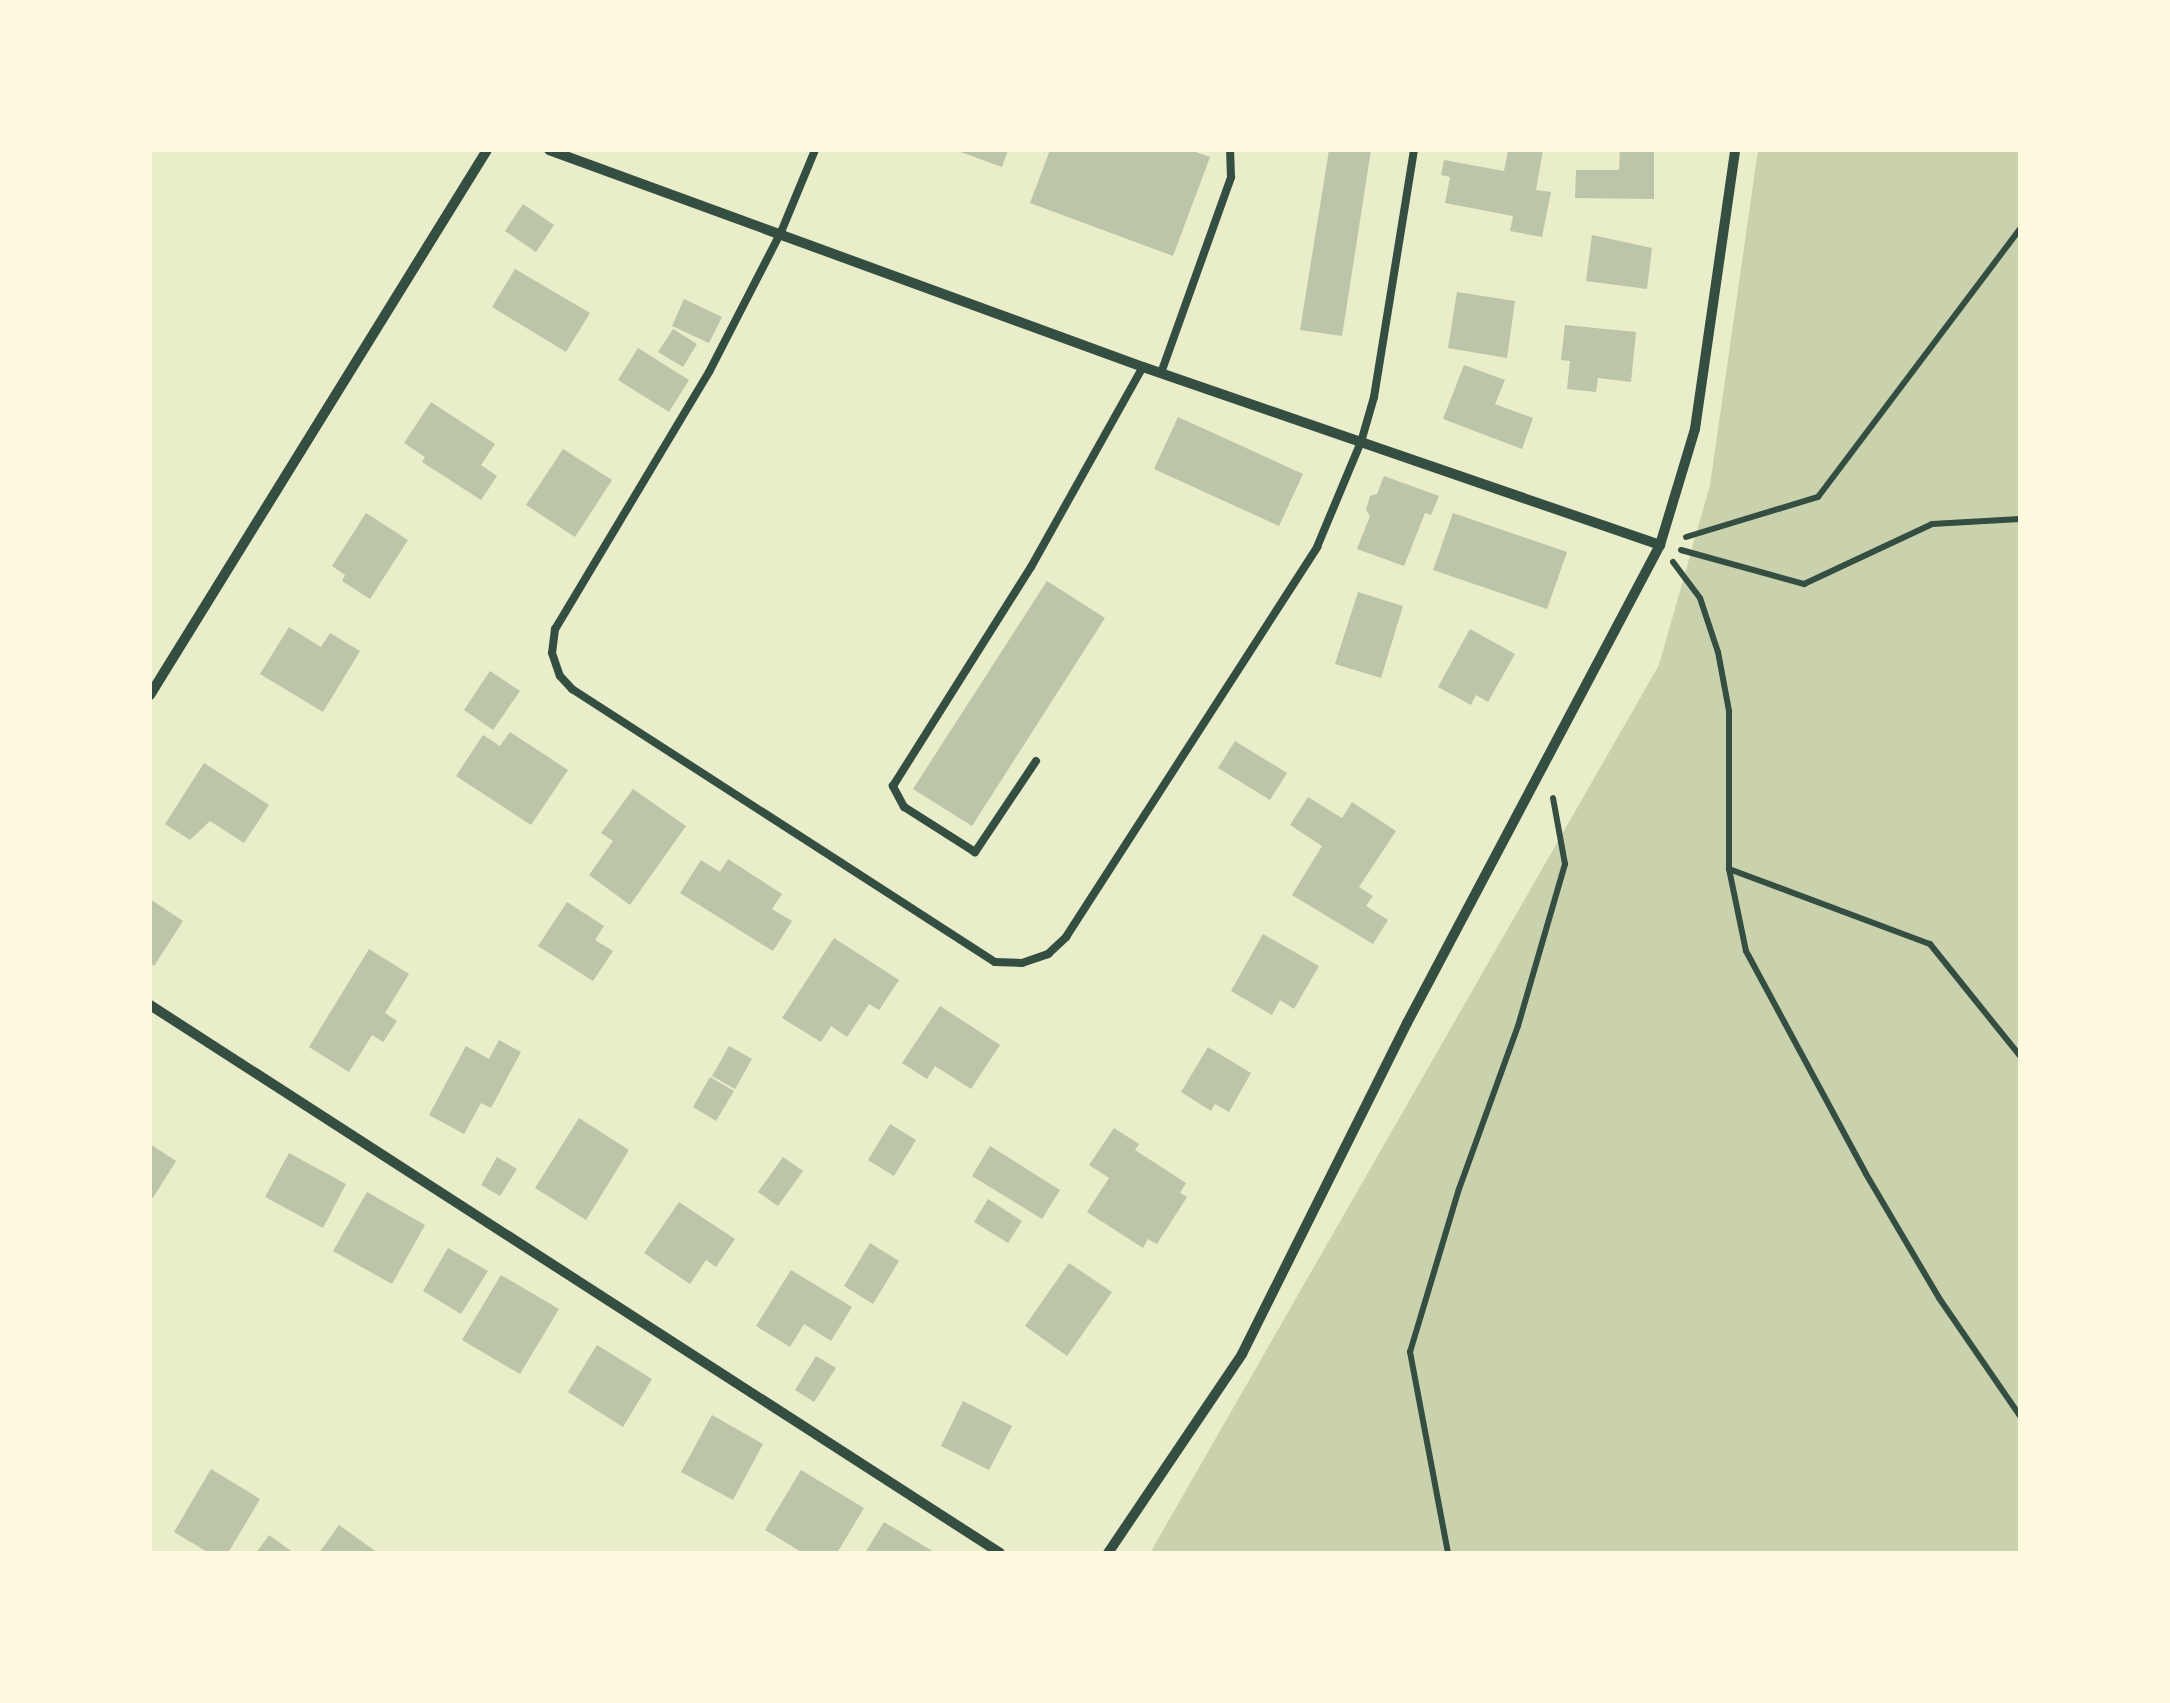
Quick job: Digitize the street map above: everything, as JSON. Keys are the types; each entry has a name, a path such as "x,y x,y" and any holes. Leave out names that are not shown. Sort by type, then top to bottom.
{"street":[{"path":"150,695 487,150"},
{"path":"550,150 1143,367 1660,545"},
{"path":"1108,1553 1242,1354 1407,1022 1660,545 1695,430 1735,150"},
{"path":"150,1005 1000,1553"}],"lane":[{"path":"815,150 781,232 709,372 556,630 552,653 560,676 572,689 995,962 1022,963 1048,954 1066,938 1318,547 1362,442 1374,398 1414,150"},
{"path":"1162,373 1231,177 1230,150"},
{"path":"1036,760 975,852 904,807 893,786 1031,567 1143,367"}],"path":[{"path":"1660,545 1818,497 2020,229"},
{"path":"1660,545 1804,584 1932,524 2020,520"},
{"path":"1660,545 1700,598 1718,652 1729,711 1729,869 1746,951 1884,1206 1939,1298 2020,1416"},
{"path":"1448,1553 1410,1352 1459,1189 1518,1026 1565,864 1546,760"},
{"path":"1729,869 1930,944 2020,1056"}],"green space":[{"path":"1758,150 2020,150 2020,1553 1150,1553 1659,665 1710,485"}],"building":[{"path":"955,150 1008,150 1002,167"},
{"path":"1050,150 1190,150 1210,157 1173,256 1030,203"},
{"path":"1329,150 1371,150 1342,336 1300,330"},
{"path":"1508,150 1543,150 1536,190 1551,192 1542,237 1510,231 1513,216 1445,203 1450,177 1441,175 1444,160 1504,171"},
{"path":"1620,150 1654,150 1654,199 1575,198 1576,170 1619,170"},
{"path":"523,204 554,225 536,252 505,231"},
{"path":"1592,235 1652,248 1647,289 1586,281"},
{"path":"515,269 590,313 566,352 492,307"},
{"path":"1457,292 1515,301 1507,358 1448,348"},
{"path":"684,299 722,317 709,343 672,326"},
{"path":"1565,325 1636,332 1631,382 1598,378 1596,392 1567,389 1570,361 1561,360"},
{"path":"673,329 697,344 683,367 658,352"},
{"path":"638,348 689,380 669,412 618,380"},
{"path":"1464,365 1505,380 1495,404 1533,418 1522,449 1443,419"},
{"path":"431,402 495,444 481,465 497,476 481,500 422,462 425,457 404,443"},
{"path":"1178,417 1303,474 1279,526 1154,469"},
{"path":"563,449 612,480 575,537 526,505"},
{"path":"1384,476 1439,496 1431,515 1425,513 1404,566 1357,549 1370,516 1366,510 1370,496 1377,494"},
{"path":"366,513 408,540 370,599 342,581 345,575 332,566"},
{"path":"1453,513 1567,552 1547,609 1433,570"},
{"path":"1047,581 1105,618 972,826 913,789"},
{"path":"1358,592 1403,606 1381,678 1335,664"},
{"path":"289,627 321,647 330,633 360,651 323,712 260,674"},
{"path":"1470,629 1515,654 1488,702 1476,695 1471,705 1438,687"},
{"path":"490,671 520,691 493,730 464,710"},
{"path":"510,732 568,770 531,825 456,776 483,735 500,746"},
{"path":"1235,741 1287,773 1270,800 1218,768"},
{"path":"204,763 269,805 244,843 210,821 190,840 165,824"},
{"path":"633,789 686,826 630,905 589,875 613,841 601,833"},
{"path":"1308,797 1342,818 1352,802 1396,831 1359,887 1373,896 1366,906 1388,920 1373,944 1292,895 1322,846 1290,825"},
{"path":"728,859 782,894 772,909 792,921 773,951 680,893 701,860 720,872"},
{"path":"150,899 183,921 154,966 150,963"},
{"path":"567,902 604,926 595,940 613,951 593,981 538,946"},
{"path":"1263,934 1319,966 1294,1009 1280,1000 1272,1015 1231,991"},
{"path":"834,938 899,980 879,1010 869,1004 847,1037 831,1026 821,1042 782,1018"},
{"path":"369,949 409,974 385,1013 397,1021 383,1042 372,1035 349,1072 309,1047"},
{"path":"940,1006 1000,1045 971,1089 935,1066 927,1079 902,1063"},
{"path":"499,1040 521,1052 491,1108 481,1103 464,1134 429,1115 466,1046 489,1059"},
{"path":"729,1046 752,1059 735,1089 712,1076"},
{"path":"1208,1047 1251,1073 1229,1112 1215,1104 1211,1111 1181,1092"},
{"path":"710,1077 734,1091 716,1121 693,1107"},
{"path":"579,1118 629,1150 586,1220 535,1188"},
{"path":"890,1124 916,1140 894,1176 868,1160"},
{"path":"1114,1128 1139,1144 1135,1150 1186,1183 1180,1193 1187,1197 1157,1244 1148,1239 1143,1248 1087,1212 1109,1178 1089,1165"},
{"path":"150,1144 176,1161 153,1198 150,1196"},
{"path":"990,1146 1060,1190 1042,1219 972,1176"},
{"path":"289,1153 346,1184 323,1228 265,1197"},
{"path":"497,1157 517,1169 500,1196 481,1185"},
{"path":"783,1157 803,1171 778,1206 758,1192"},
{"path":"367,1192 425,1225 392,1284 333,1251"},
{"path":"988,1199 1022,1221 1008,1243 974,1222"},
{"path":"679,1202 735,1239 716,1267 706,1260 690,1284 644,1253"},
{"path":"870,1243 899,1261 873,1304 844,1286"},
{"path":"448,1248 488,1271 461,1314 423,1291"},
{"path":"1069,1263 1112,1292 1067,1356 1025,1326"},
{"path":"791,1270 852,1307 831,1341 804,1324 790,1347 756,1326"},
{"path":"501,1275 559,1309 520,1374 462,1340"},
{"path":"597,1345 652,1379 623,1427 568,1392"},
{"path":"816,1356 836,1368 814,1402 795,1390"},
{"path":"963,1401 1012,1426 989,1470 941,1446"},
{"path":"712,1415 763,1444 733,1500 681,1472"},
{"path":"211,1469 260,1499 228,1553 209,1553 174,1532"},
{"path":"801,1470 864,1508 837,1553 803,1553 765,1530"},
{"path":"884,1522 936,1553 865,1553"},
{"path":"339,1525 378,1553 319,1553"},
{"path":"269,1535 294,1553 256,1553"}]}
